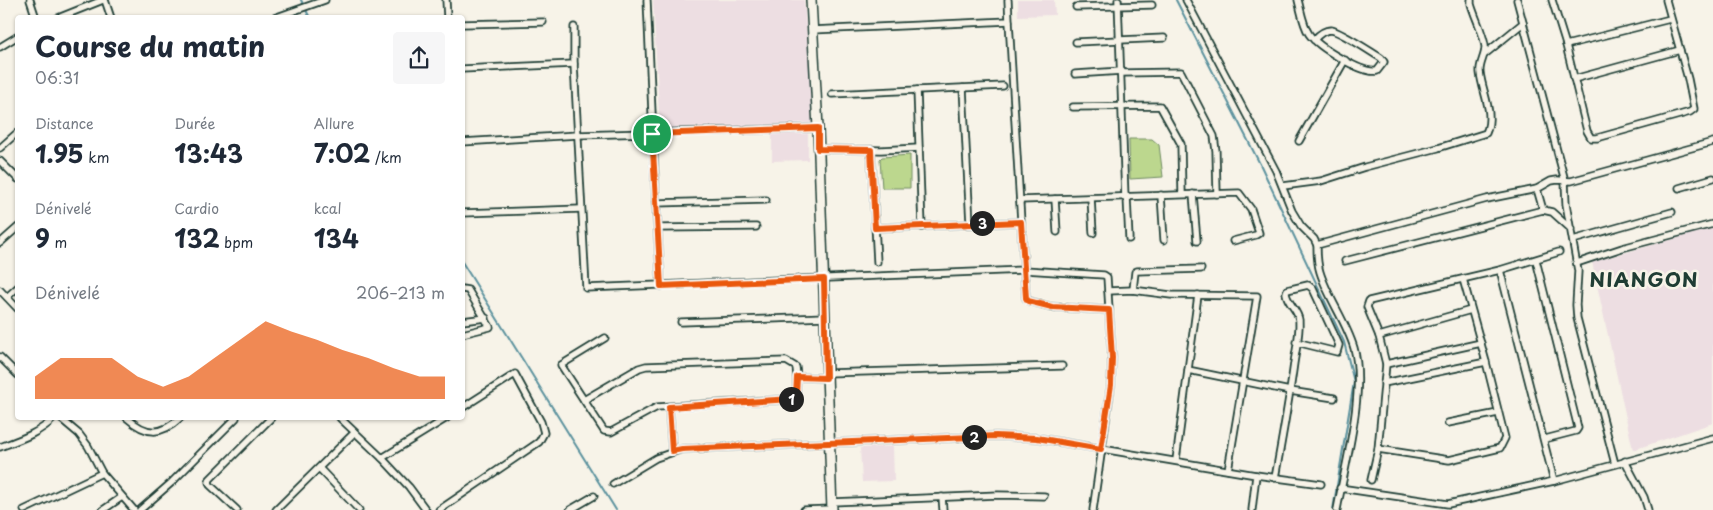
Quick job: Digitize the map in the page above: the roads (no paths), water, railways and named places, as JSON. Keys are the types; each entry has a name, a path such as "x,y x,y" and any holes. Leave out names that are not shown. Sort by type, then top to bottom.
{"street":[{"path":"30,0 35,15"},
{"path":"66,15 104,0 110,15"},
{"path":"282,15 325,0"},
{"path":"446,0 447,15"},
{"path":"647,0 652,134 661,286"},
{"path":"811,0 818,128 832,507"},
{"path":"1008,0 1026,298 1033,304 1052,307 1109,310"},
{"path":"1186,0 1283,186 1292,211 1301,226 1314,238 1317,245 1319,270 1328,294 1345,324 1354,348 1358,373 1354,421 1339,488 1337,510"},
{"path":"1298,0 1307,31 1314,40 1345,60 1370,72 1377,71 1384,62 1381,58 1332,30 1321,33 1314,40"},
{"path":"1283,186 1320,181 1486,134 1490,125 1480,70 1485,54 1485,45 1471,0"},
{"path":"1517,0 1565,181 1566,204 1577,263 1576,305 1578,318 1615,464"},
{"path":"1552,0 1566,45 1586,131 1590,138 1597,138 1690,112 1695,107 1666,0"},
{"path":"1119,3 1129,239"},
{"path":"1076,8 1119,3 1152,5"},
{"path":"1566,45 1670,19"},
{"path":"465,24 543,22"},
{"path":"812,30 1009,22"},
{"path":"1485,54 1523,23"},
{"path":"574,27 574,64 586,288 1025,270 1104,275 1107,277 1108,291 1112,358 1111,385 1093,510"},
{"path":"0,46 15,38"},
{"path":"1076,42 1164,38"},
{"path":"1574,79 1680,50"},
{"path":"1299,142 1345,60"},
{"path":"465,70 574,64"},
{"path":"1075,74 1181,72 1214,136 1217,194"},
{"path":"832,94 1003,86"},
{"path":"963,88 970,224"},
{"path":"917,90 922,227"},
{"path":"1073,107 1160,106 1164,110 1181,144 1182,194"},
{"path":"465,142 578,135 818,128"},
{"path":"0,148 15,135"},
{"path":"1317,245 1486,199 1537,189 1552,181 1571,181 1713,142"},
{"path":"818,149 871,150 919,148"},
{"path":"871,150 877,262"},
{"path":"0,161 15,176"},
{"path":"1679,188 1713,178"},
{"path":"1537,189 1543,210"},
{"path":"1020,200 1239,193 1242,195 1259,233 1233,241"},
{"path":"1193,194 1196,241"},
{"path":"1161,196 1164,240"},
{"path":"1091,198 1092,233"},
{"path":"1055,199 1057,232"},
{"path":"656,203 766,200"},
{"path":"465,212 581,209"},
{"path":"1345,261 1543,210 1552,212 1571,228"},
{"path":"1573,240 1672,212"},
{"path":"875,228 1021,222"},
{"path":"1577,263 1622,248 1713,224"},
{"path":"658,228 756,227"},
{"path":"0,243 15,230"},
{"path":"1370,480 1378,449 1386,364 1367,307 1369,301 1500,270 1559,252"},
{"path":"1536,260 1578,428 1576,431 1545,439"},
{"path":"1133,290 1135,272 1137,271 1201,269"},
{"path":"1500,270 1545,439 1554,481"},
{"path":"1378,449 1449,460 1500,448 1504,438 1486,362 1463,279"},
{"path":"1275,478 1290,391 1296,342 1299,318 1286,299 1286,293 1287,290 1308,285 1313,289 1339,345 1336,352 1296,342"},
{"path":"7,297 15,289"},
{"path":"0,290 15,306"},
{"path":"465,290 468,290 490,327 465,333"},
{"path":"1108,291 1133,290 1198,296 1257,296 1228,470"},
{"path":"1176,460 1198,296"},
{"path":"1378,336 1471,310"},
{"path":"681,322 825,317"},
{"path":"465,321 486,318"},
{"path":"584,400 639,368 646,366 786,361 796,367 796,395 792,399 657,407 607,433 604,431 561,365 605,338"},
{"path":"1386,364 1481,343"},
{"path":"0,357 15,372"},
{"path":"1384,383 1486,362"},
{"path":"0,368 6,363"},
{"path":"797,377 1062,366"},
{"path":"1188,370 1334,398"},
{"path":"440,510 539,442 544,433 541,422 515,374 465,406"},
{"path":"669,407 672,451"},
{"path":"1448,423 1498,413"},
{"path":"0,447 37,432 52,420"},
{"path":"62,420 79,434 88,446 102,473 134,510"},
{"path":"130,420 144,430 156,431 178,420"},
{"path":"140,510 234,420"},
{"path":"237,510 210,485 210,479 269,420"},
{"path":"342,420 382,458 409,487 426,510"},
{"path":"382,458 444,420"},
{"path":"276,510 354,433"},
{"path":"613,484 656,458 682,449 996,436 1037,438 1155,459 1176,460 1256,475 1321,484"},
{"path":"1339,488 1448,507 1554,481 1713,438"},
{"path":"1625,461 1644,497 1648,510"},
{"path":"319,468 358,510"},
{"path":"24,510 102,473"},
{"path":"1252,510 1256,475"},
{"path":"574,509 594,496"},
{"path":"804,510 942,497 1044,496"},
{"path":"103,510 122,497"},
{"path":"942,497 943,510"}],"waterway":[{"path":"301,0 308,15"},
{"path":"1176,0 1261,166 1344,342 1354,382 1333,510"},
{"path":"465,267 616,510"}],"district":[{"name":"NIANGON","path":"1644,279"}]}
